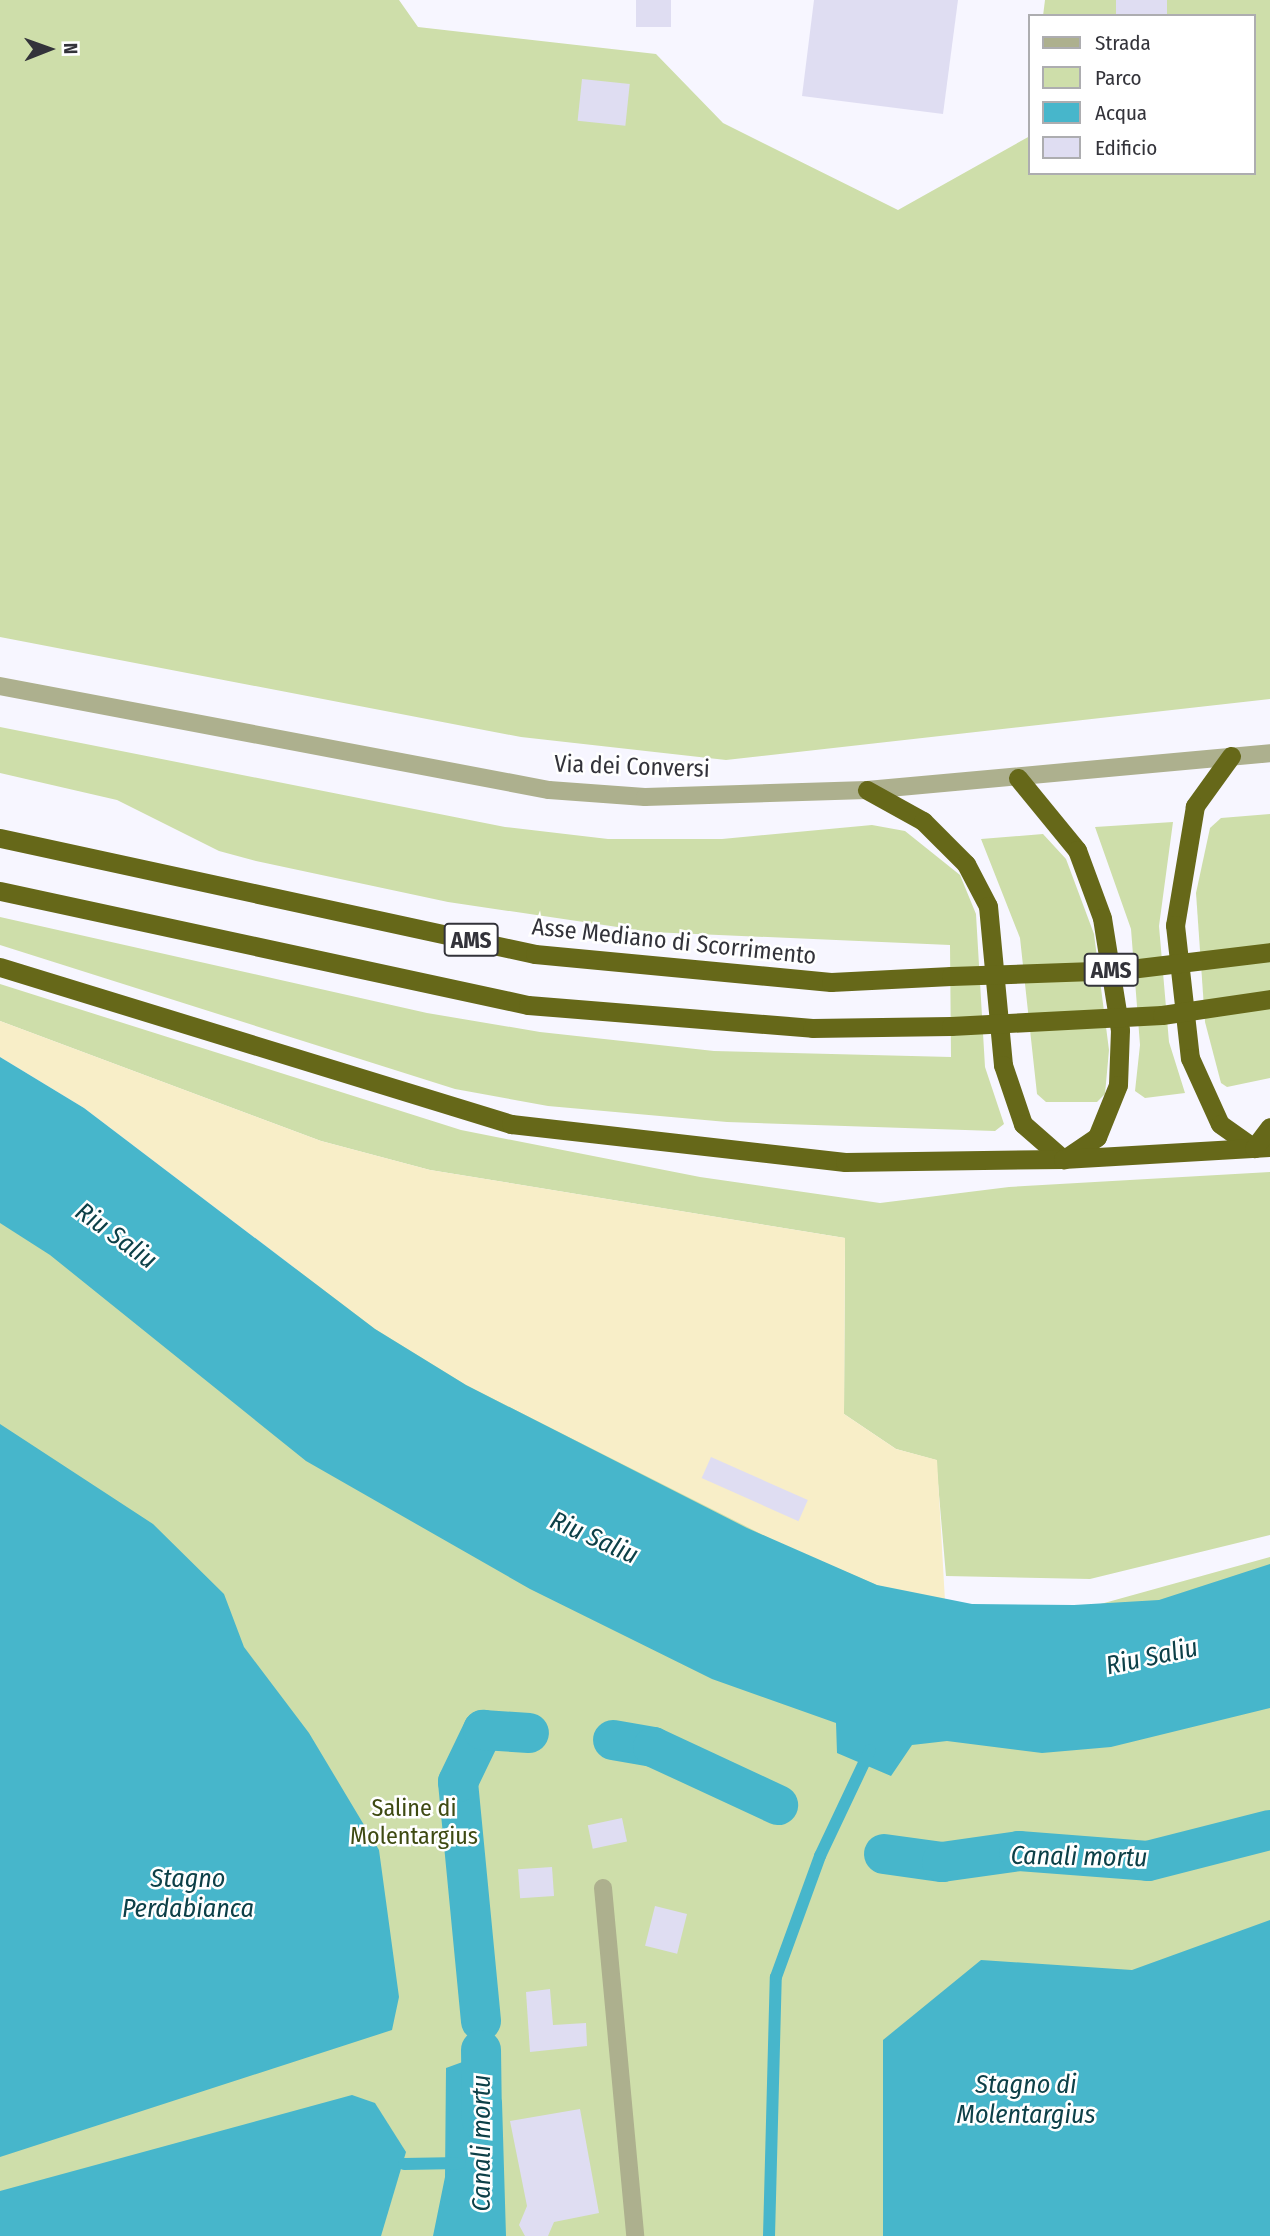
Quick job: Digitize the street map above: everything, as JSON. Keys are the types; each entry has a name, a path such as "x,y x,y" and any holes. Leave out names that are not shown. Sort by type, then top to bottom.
{"highway":[{"path":"1231,756 1195,806 1175,925 1190,1058 1220,1124 1262,1147"},
{"path":"1018,778 1077,849 1102,918 1120,1030 1118,1085 1097,1137 1063,1159"},
{"path":"867,790 923,821 966,864 988,906 1003,1065 1023,1124 1063,1159"},
{"name":"Asse Mediano di Scorrimento","path":"0,838 535,954 831,982 1122,970 1270,952"},
{"name":"AMS","path":"0,891 528,1005 812,1028 951,1026 1162,1015 1270,999"},
{"path":"0,967 511,1124 845,1162 1063,1159 1262,1147"},
{"path":"1262,1147 1270,1127"}],"street":[{"name":"Via dei Conversi","path":"0,686 549,790 645,797 867,790 1270,753"},
{"path":"603,1888 635,2236"}],"green space":[{"path":"0,0 399,0 418,27 656,54 723,123 898,210 1028,137 1028,175 1256,175 1256,14 1043,14 1045,0 1270,0 1270,699 726,760 521,737 0,637"},
{"path":"0,727 505,827 608,839 722,839 872,825 905,831 960,875 976,914 985,1067 1004,1124 995,1131 727,1122 548,1106 455,1089 0,945 0,917 427,1013 540,1032 714,1051 951,1057 950,945 651,932 448,902 256,861 219,851 117,800 0,773"},
{"path":"1270,814 1270,1078 1227,1087 1221,1083 1205,1022 1196,893 1210,828 1221,818"},
{"path":"1173,822 1159,926 1169,1042 1185,1093 1145,1098 1135,1091 1140,1045 1131,929 1095,827"},
{"path":"1043,834 1066,859 1094,934 1109,1050 1105,1094 1097,1102 1046,1102 1037,1094 1020,938 981,839"},
{"path":"0,984 461,1130 700,1177 880,1203 1009,1187 1270,1172 1270,1535 1090,1579 946,1576 936,1460 896,1449 844,1414 845,1238 430,1170 321,1141 0,1021"},
{"name":"Saline di Molentargius","path":"0,1108 877,1585 979,1610 1079,1610 1270,1557 1270,2236 0,2236"}],"sand":[{"path":"0,1021 321,1141 430,1170 845,1238 844,1414 896,1449 937,1460 945,1601 877,1585 785,1546 466,1385 375,1329 84,1108 0,1057"}],"water":[{"name":"Riu Saliu","path":"0,1057 84,1108 375,1329 466,1385 747,1528 877,1585 972,1604 1074,1605 1159,1600 1270,1564 1270,1708 1111,1747 1042,1753 947,1741 912,1745 891,1776 837,1753 836,1723 712,1679 530,1589 306,1461 50,1255 0,1223"},
{"name":"Stagno Perdabianca","path":"0,1424 153,1524 224,1594 244,1647 309,1733 379,1850 399,1997 392,2030 0,2157"},
{"name":"Stagno di Molentargius","path":"1270,1920 1270,2236 883,2236 883,2040 981,1960 1132,1970"},
{"path":"468,2060 493,2070 502,2102 506,2236 433,2236 445,2177 446,2068"},
{"path":"352,2095 375,2103 406,2152 381,2236 0,2236 0,2191"}],"building":[{"path":"636,0 671,0 671,27 636,27"},
{"path":"814,0 958,0 943,114 802,96"},
{"path":"1116,0 1167,0 1167,14 1116,14"},
{"path":"582,79 630,84 625,126 578,121"},
{"path":"711,1457 808,1500 798,1521 702,1478"},
{"path":"622,1818 627,1841 593,1849 588,1825"},
{"path":"552,1867 554,1896 520,1898 518,1869"},
{"path":"655,1906 687,1914 677,1954 645,1946"},
{"path":"550,1989 553,2025 586,2023 587,2046 530,2052 526,1992"},
{"path":"580,2109 599,2213 554,2222 548,2236 525,2236 519,2225 527,2206 510,2121"}],"waterway":[{"name":"Canali mortu","path":"481,2021 458,1782 483,1730 529,1733"},
{"name":"Canali mortu","path":"613,1740 653,1747 778,1805"},
{"path":"769,2236 776,1977 820,1856 870,1750"},
{"name":"Canali mortu","path":"884,1854 942,1862 1019,1851 1148,1861 1270,1830"},
{"name":"Canali mortu","path":"481,2050 482,2121"},
{"path":"404,2164 460,2163"}]}
